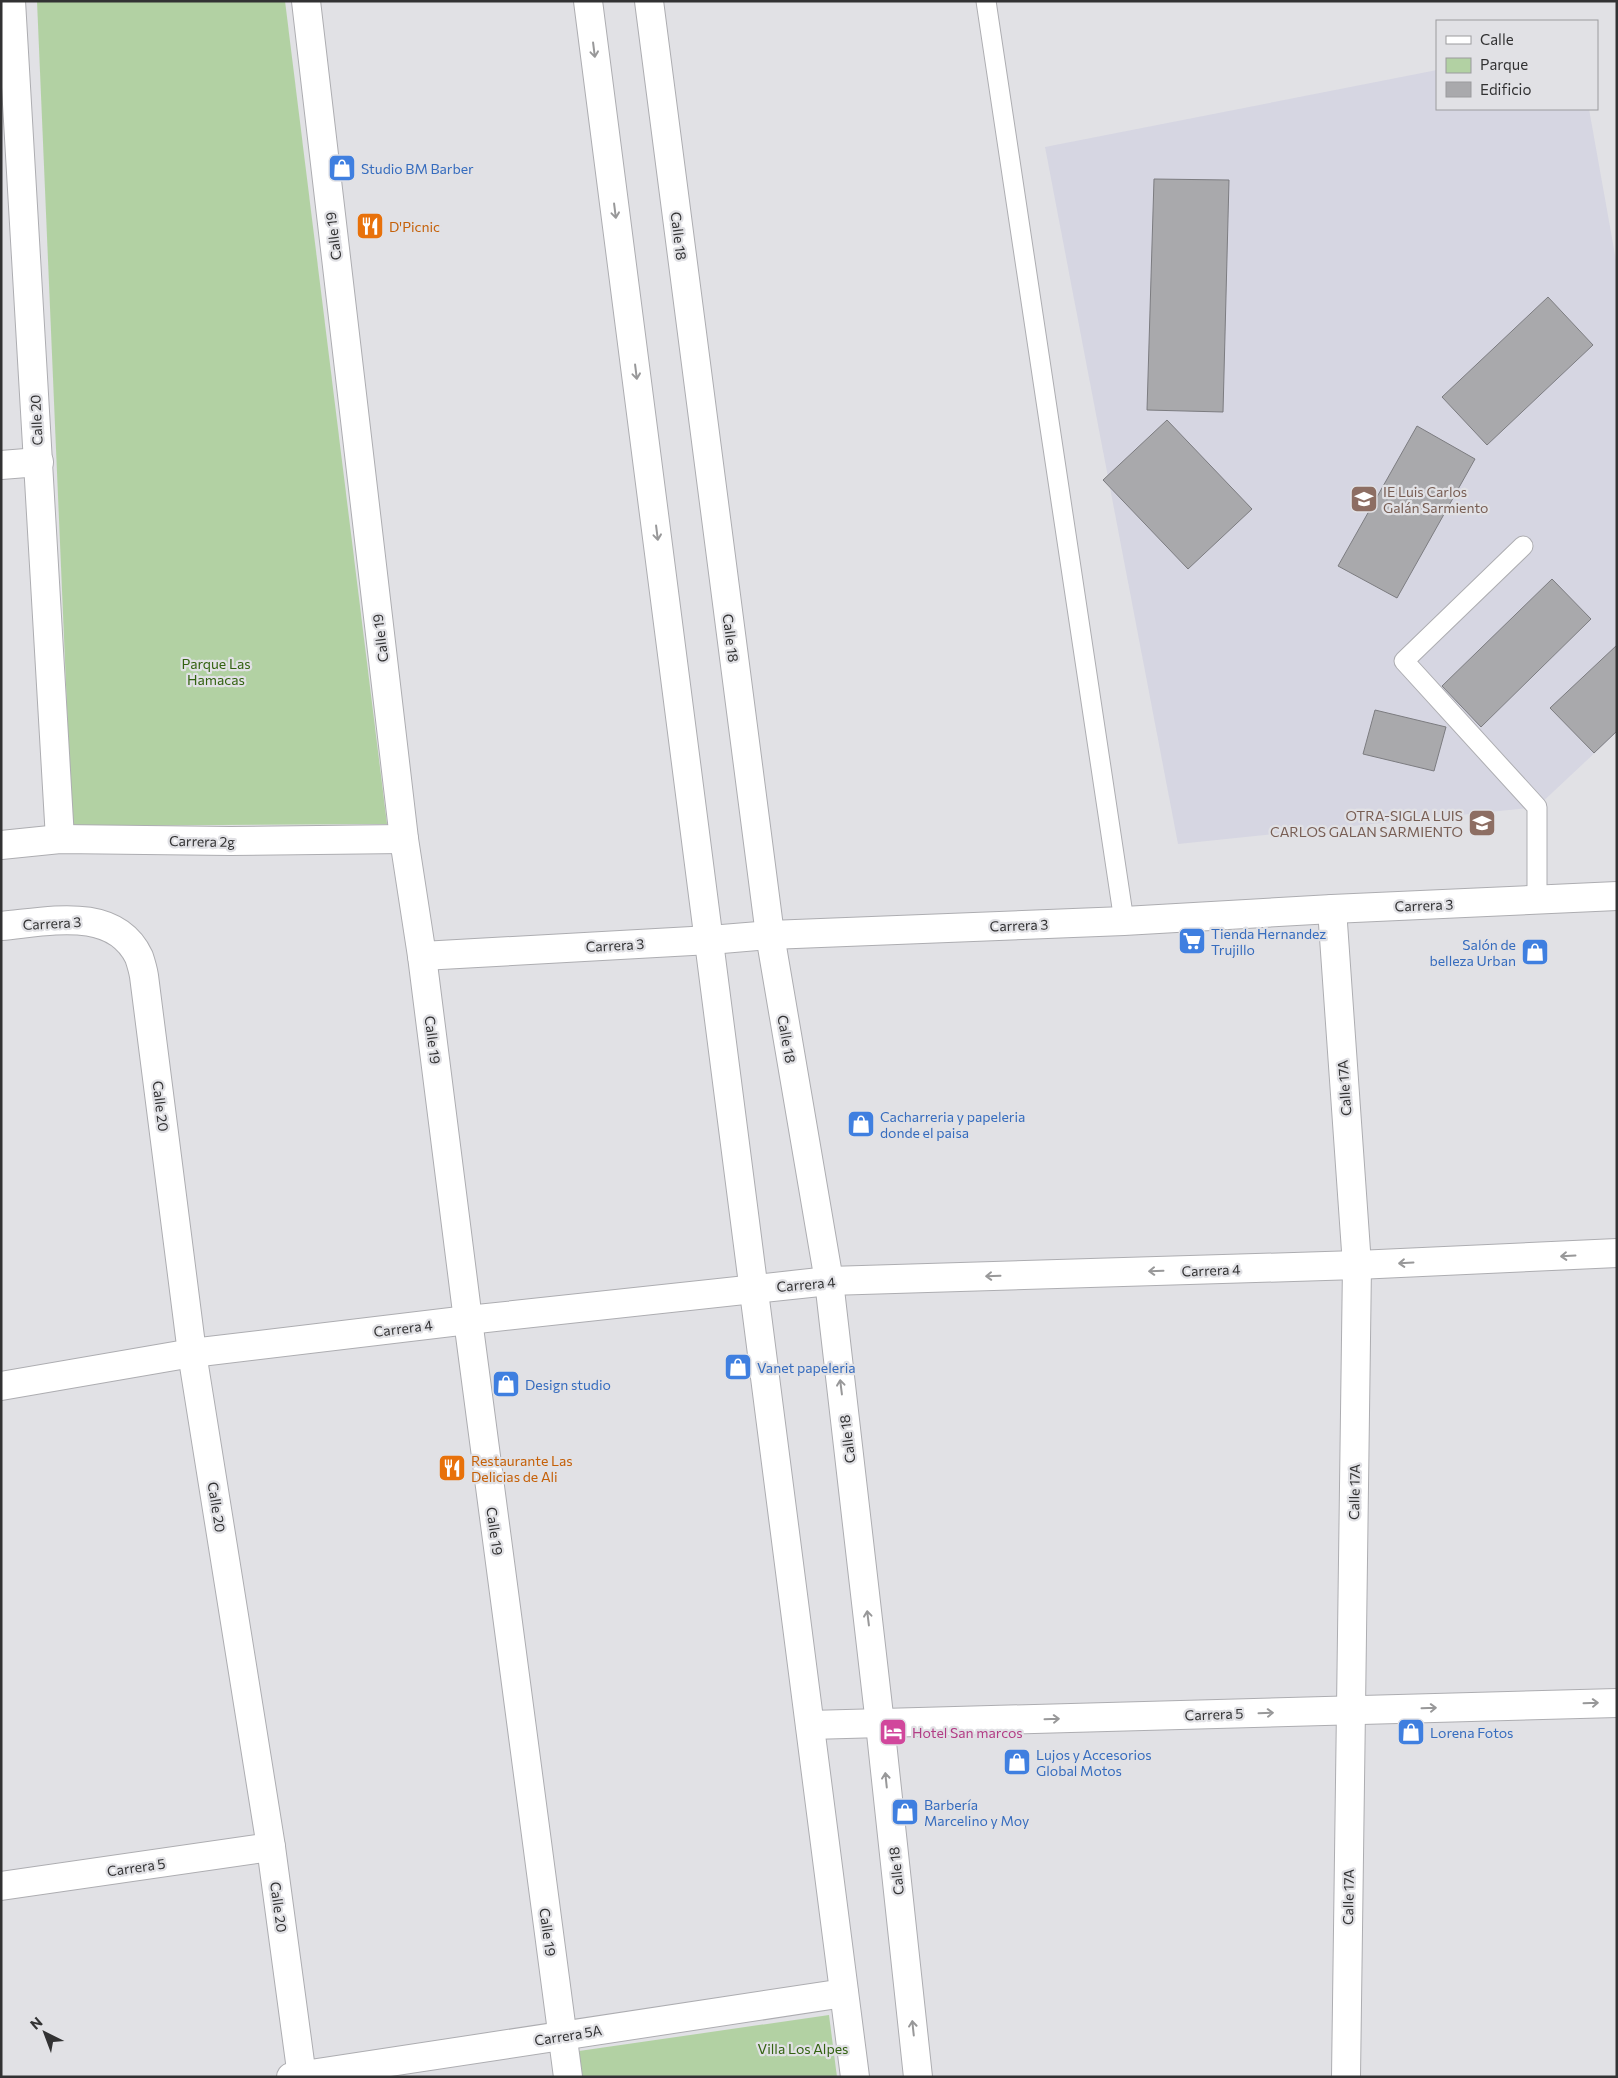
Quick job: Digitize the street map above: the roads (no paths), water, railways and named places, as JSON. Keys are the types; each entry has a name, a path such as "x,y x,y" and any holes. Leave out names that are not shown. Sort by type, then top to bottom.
{"street":[{"name":"Calle 20","path":"11,1 60,839"},
{"name":"Calle 19","path":"306,1 404,839 422,956 568,2077"},
{"path":"588,1 855,2077"},
{"name":"Calle 18","path":"649,1 770,935 828,1281 880,1724 918,2077"},
{"path":"1,465 39,462"},
{"name":"Carrera 2g","path":"1,845 60,839 230,841 404,839"},
{"name":"Carrera 3","path":"422,956 770,935 1124,921 1617,896"},
{"name":"Calle 17A","path":"1332,909 1357,1265 1346,2077"},
{"name":"Carrera 3","path":"1,926 72,920 92,921 111,928 126,940"},
{"name":"Calle 20","path":"126,940 138,957 144,976 192,1353 271,1847 298,2076"},
{"name":"Carrera 4","path":"1,1386 192,1353 468,1320 828,1281 1357,1265 1617,1253"},
{"name":"Carrera 5","path":"810,1725 1617,1703"},
{"name":"Carrera 5","path":"1,1886 271,1847"},
{"name":"Carrera 5A","path":"298,2076 844,1993"}],"lane":[{"path":"986,1 1124,921"},
{"path":"1523,546 1404,661 1537,807 1538,900"}],"place":[{"name":"Studio BM Barber","path":"342,168"},
{"name":"D'Picnic","path":"370,226"},
{"name":"IE Luis Carlos Galán Sarmiento","path":"1364,499"},
{"name":"OTRA-SIGLA LUIS CARLOS GALAN SARMIENTO","path":"1482,823"},
{"name":"Tienda Hernandez Trujillo","path":"1192,941"},
{"name":"Salón de belleza Urban","path":"1535,952"},
{"name":"Cacharreria y papeleria donde el paisa","path":"861,1124"},
{"name":"Vanet papeleria","path":"738,1367"},
{"name":"Design studio","path":"506,1384"},
{"name":"Restaurante Las Delicias de Ali","path":"452,1468"},
{"name":"Hotel San marcos","path":"893,1732"},
{"name":"Lorena Fotos","path":"1411,1732"},
{"name":"Lujos y Accesorios Global Motos","path":"1017,1762"},
{"name":"Barbería Marcelino y Moy","path":"905,1812"}],"park label":[{"name":"Parque Las Hamacas","path":"216,672"},
{"name":"Villa Los Alpes","path":"803,2048"}]}
